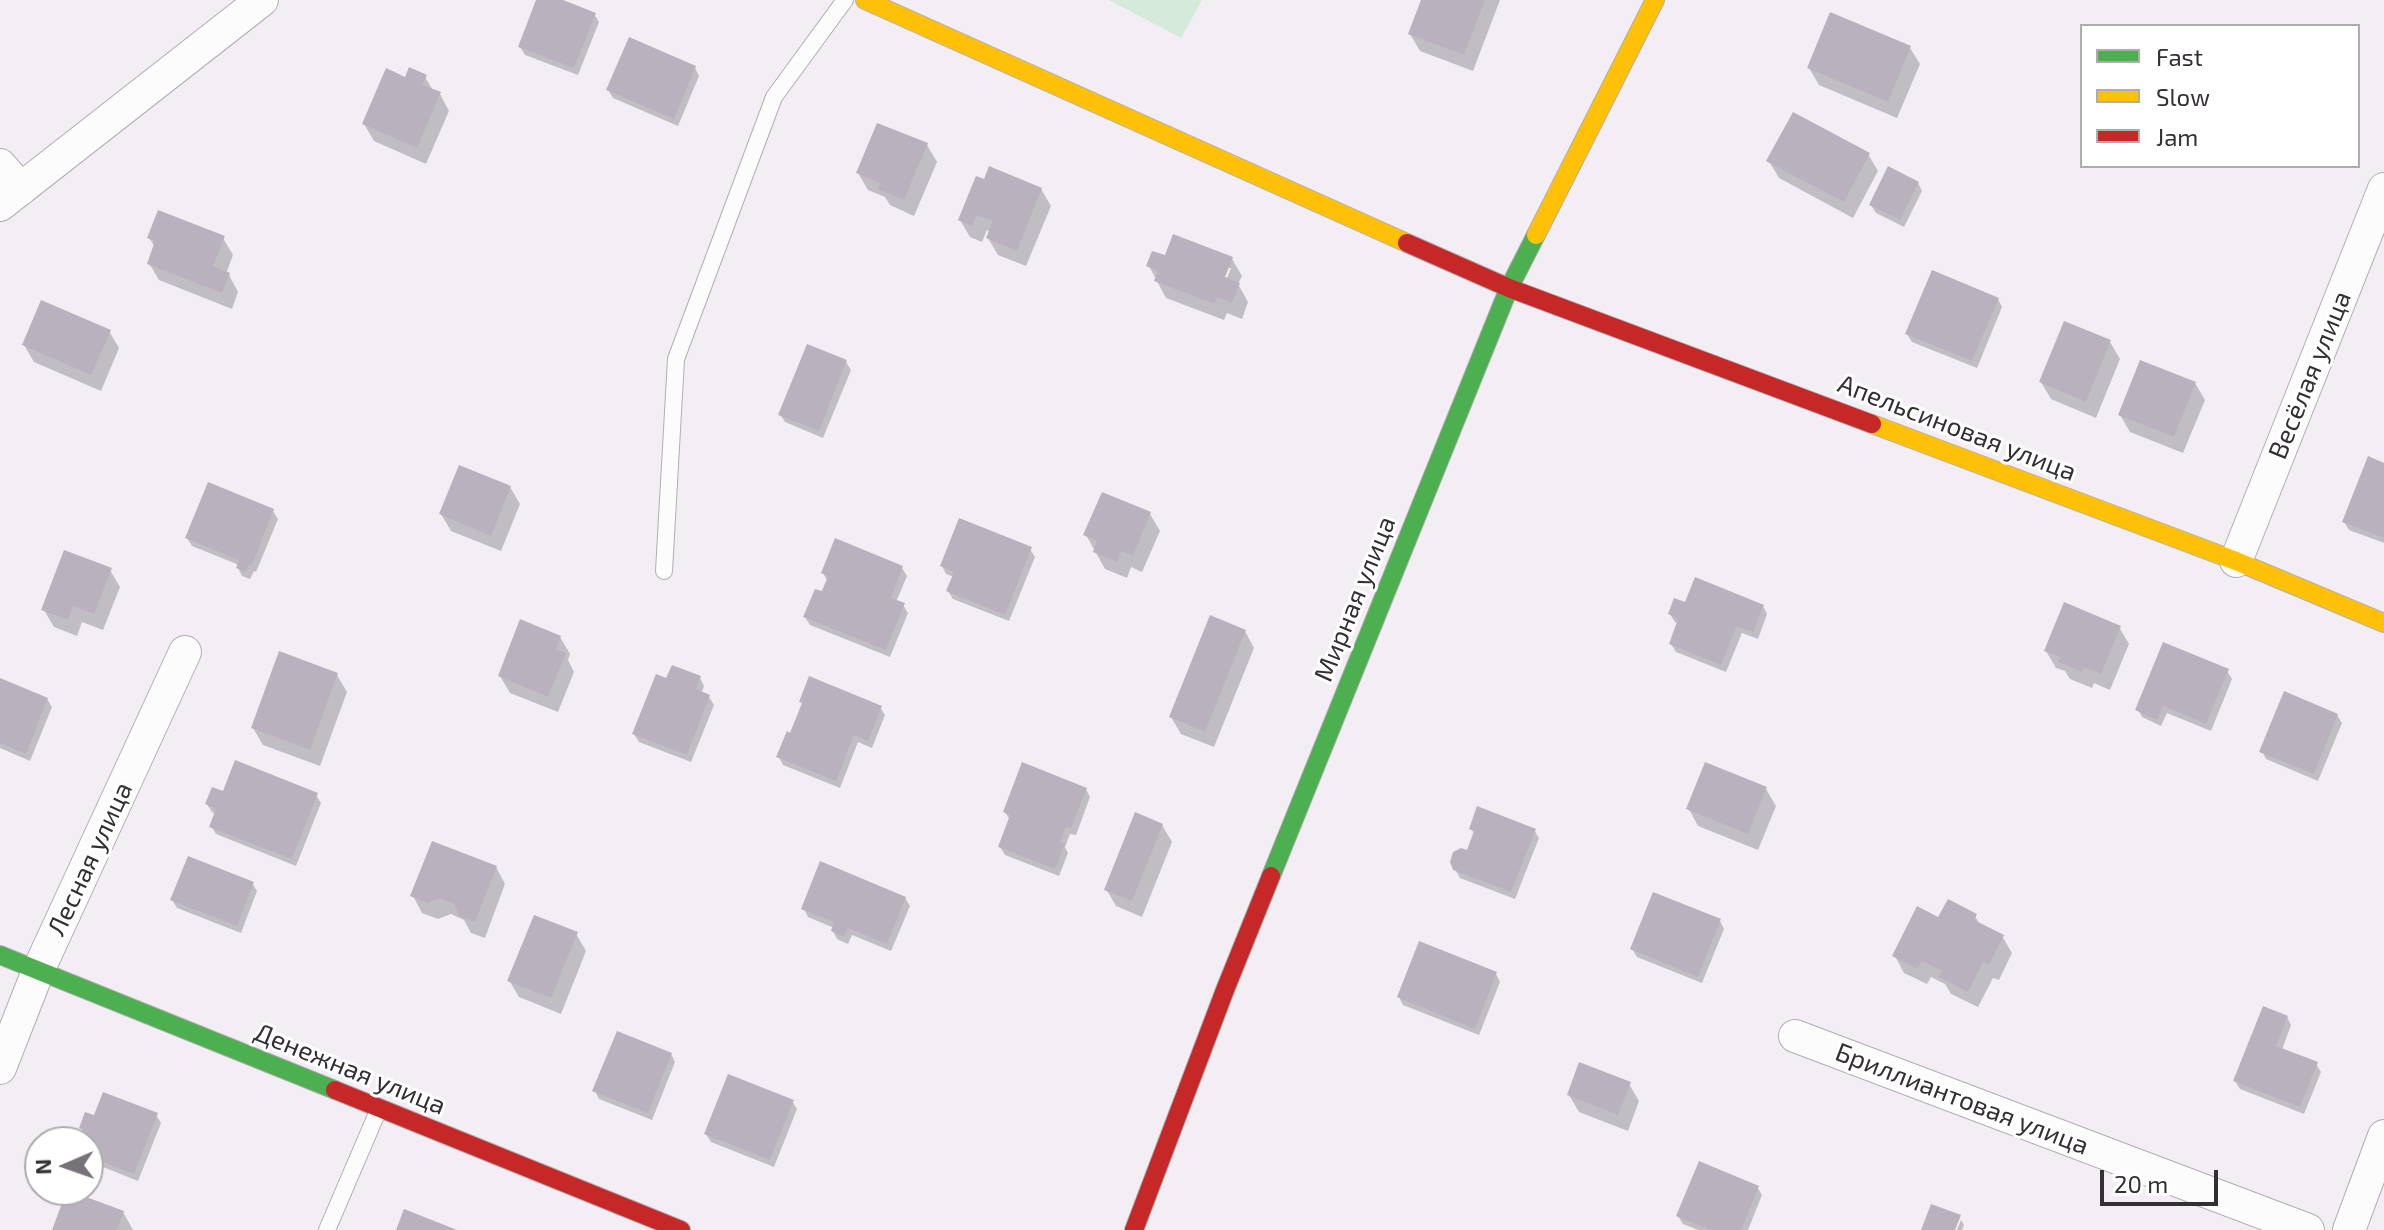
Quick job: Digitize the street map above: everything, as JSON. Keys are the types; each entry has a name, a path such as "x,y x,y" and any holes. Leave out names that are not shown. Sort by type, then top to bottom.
{"street":[{"path":"0,165 11,197 262,0"},
{"name":"Апельсиновая улица","path":"865,0 1509,288 2236,561 2384,623"},
{"name":"Мирная улица","path":"1134,1230 1225,990 1509,288 1655,0"},
{"name":"Весёлая улица","path":"2236,561 2384,189"},
{"name":"Лесная улица","path":"0,1068 38,971 185,652"},
{"name":"Денежная улица","path":"0,955 681,1230"},
{"name":"Бриллиантовая улица","path":"1795,1036 2308,1230"},
{"path":"2349,1230 2384,1136"}],"lane":[{"path":"664,571 676,359 774,97 845,0"},
{"path":"327,1230 379,1109"}],"green space":[{"path":"1109,0 1202,0 1181,38"}],"building":[{"path":"536,0 563,0 596,13 574,68 518,47"},
{"path":"1421,0 1485,0 1464,55 1408,34"},
{"path":"1830,12 1911,46 1888,102 1807,68"},
{"path":"629,37 696,66 674,119 606,90"},
{"path":"409,67 427,75 422,85 441,92 417,148 362,124 386,68 405,77"},
{"path":"1793,112 1870,153 1844,202 1766,161"},
{"path":"877,123 928,143 904,200 878,189 880,183 856,173"},
{"path":"989,166 1042,188 1017,251 986,238 993,221 977,215 972,226 958,220 976,176 984,179"},
{"path":"1888,166 1919,182 1900,220 1869,205"},
{"path":"158,210 225,236 213,266 230,273 222,293 147,264 155,241 147,238"},
{"path":"1173,234 1233,257 1225,277 1240,283 1232,303 1217,297 1215,304 1154,281 1158,271 1146,266 1152,251 1165,255"},
{"path":"1932,270 1999,298 1972,361 1905,334"},
{"path":"41,300 111,330 91,375 22,345"},
{"path":"2064,321 2111,340 2086,402 2039,382"},
{"path":"807,344 847,360 819,431 778,415"},
{"path":"2140,360 2196,382 2174,437 2118,415"},
{"path":"2368,456 2384,463 2384,538 2342,522"},
{"path":"459,465 511,486 491,536 439,514"},
{"path":"208,482 274,509 252,565 249,564 246,572 236,568 239,560 185,538"},
{"path":"1102,492 1151,512 1133,556 1121,551 1117,562 1093,552 1097,541 1083,535"},
{"path":"959,518 1032,547 1005,615 946,591 954,572 940,566"},
{"path":"835,538 903,566 891,598 905,603 886,650 803,617 815,589 822,591 828,576 821,573"},
{"path":"64,550 112,568 94,614 73,606 68,620 41,610"},
{"path":"1695,577 1764,605 1753,632 1737,626 1721,665 1669,644 1678,619 1668,614 1674,598 1685,602"},
{"path":"2064,602 2121,626 2101,674 2084,667 2082,672 2058,662 2060,657 2044,651"},
{"path":"1210,615 1246,630 1205,732 1169,717"},
{"path":"520,619 561,636 556,649 566,653 548,697 498,676"},
{"path":"2163,642 2229,669 2206,724 2163,706 2157,720 2135,710"},
{"path":"279,651 338,673 310,750 251,728"},
{"path":"672,665 701,676 696,689 710,695 687,755 632,734 656,674 666,678"},
{"path":"809,676 882,706 868,741 854,735 836,781 776,757 787,731 790,733"},
{"path":"0,678 48,698 26,754 0,743"},
{"path":"2284,691 2338,714 2314,774 2259,752"},
{"path":"235,760 318,793 292,859 209,827 216,809 205,804 212,787 223,791"},
{"path":"1022,762 1087,788 1071,828 1066,827 1060,842 1065,844 1055,869 998,847 1010,815 1003,812"},
{"path":"1705,762 1767,787 1748,834 1686,809"},
{"path":"1477,806 1536,829 1511,892 1453,870 1450,862 1453,852 1461,848 1467,850 1474,831 1469,829"},
{"path":"1135,812 1163,824 1132,901 1104,890"},
{"path":"432,841 497,866 475,922 459,916 454,904 440,898 427,903 410,896"},
{"path":"188,856 254,882 237,926 170,900"},
{"path":"820,861 906,897 887,944 848,928 844,937 831,931 834,922 801,909"},
{"path":"1653,892 1721,919 1698,977 1630,949"},
{"path":"1948,899 1977,914 1974,920 2004,935 1989,965 1983,962 1968,992 1939,977 1942,971 1922,961 1917,969 1892,956 1917,906 1938,917"},
{"path":"534,915 578,932 551,998 507,981"},
{"path":"1419,941 1497,972 1475,1029 1397,997"},
{"path":"2263,1006 2288,1016 2276,1046 2318,1062 2300,1107 2233,1081"},
{"path":"617,1031 672,1053 648,1113 592,1091"},
{"path":"1579,1062 1631,1082 1618,1115 1567,1095"},
{"path":"728,1074 794,1100 770,1160 704,1134"},
{"path":"103,1092 158,1113 134,1174 104,1162 104,1126 80,1126 85,1112 94,1115"},
{"path":"1699,1161 1759,1186 1741,1230 1710,1230 1676,1216"},
{"path":"104,1204 124,1211 117,1230 52,1230 61,1206"},
{"path":"1931,1204 1961,1215 1955,1230 1921,1230"},
{"path":"404,1209 457,1230 396,1230"}],"traffic: fast":[{"path":"1271,876 1509,288 1536,235"},
{"path":"0,955 335,1090"}],"traffic: slow":[{"path":"865,0 1407,243"},
{"path":"1536,235 1655,0"},
{"path":"1872,424 2236,561 2384,623"}],"traffic: jam":[{"path":"1407,243 1509,288 1872,424"},
{"path":"1134,1230 1271,876"},
{"path":"335,1090 681,1230"}]}
